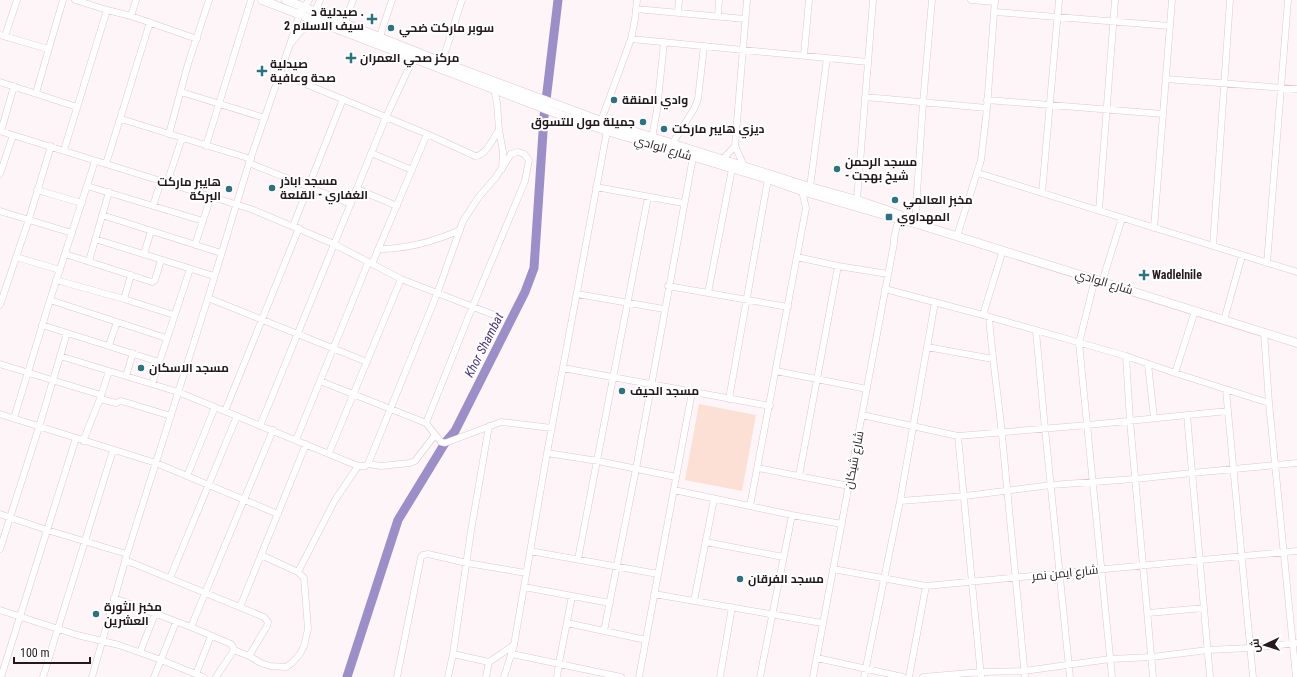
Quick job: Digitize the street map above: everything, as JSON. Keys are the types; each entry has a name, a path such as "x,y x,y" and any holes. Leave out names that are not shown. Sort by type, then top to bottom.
{"main road":[{"name":"شارع الوادي","path":"262,0 304,7"},
{"name":"شارع الوادي","path":"286,0 304,7 314,15 413,59 494,89 534,101"},
{"name":"شارع الوادي","path":"314,15 345,23 380,36 607,131 768,179 857,200 913,222 1297,343"},
{"name":"شارع الوادي","path":"562,112 601,121 744,166 805,188 901,217"}],"street":[{"path":"17,0 2,36 48,49"},
{"path":"36,93 63,0"},
{"path":"75,0 150,22 197,39"},
{"path":"131,16 136,0"},
{"path":"169,134 209,0"},
{"path":"206,146 251,0"},
{"path":"290,44 314,15 320,0"},
{"path":"345,23 353,0"},
{"path":"380,36 392,0"},
{"path":"442,62 462,0"},
{"path":"601,121 631,39 637,0"},
{"path":"678,12 679,0"},
{"path":"718,16 719,0"},
{"path":"744,166 735,146 746,0"},
{"path":"804,56 809,0"},
{"path":"857,200 873,0"},
{"path":"913,222 932,0"},
{"path":"957,236 978,173 982,150 995,12 995,1 971,0"},
{"path":"1042,194 1059,0"},
{"path":"1099,210 1115,0"},
{"path":"1154,228 1172,0"},
{"path":"1212,246 1230,0"},
{"path":"1267,263 1288,0"},
{"path":"92,677 126,557 208,298 236,204 304,7"},
{"path":"636,8 745,19"},
{"path":"64,150 107,10"},
{"path":"995,12 1170,26"},
{"path":"106,164 150,22"},
{"path":"631,39 868,62"},
{"path":"652,138 656,116 664,42"},
{"path":"672,144 697,104 700,93 704,46"},
{"path":"750,506 806,208 805,188 827,58"},
{"path":"260,426 386,117 413,59"},
{"path":"280,73 427,134 475,156 479,156 483,153 499,130"},
{"path":"1166,79 1297,89"},
{"path":"0,82 77,107"},
{"path":"14,86 0,131 236,204 296,227 334,244 401,279 494,316"},
{"path":"494,89 503,152 502,169"},
{"path":"181,92 265,118"},
{"path":"865,97 987,108"},
{"path":"225,411 262,320 296,227 308,186 342,99"},
{"path":"987,100 1163,114"},
{"path":"121,119 250,161 351,204"},
{"path":"504,677 514,645 547,453 607,131"},
{"path":"296,440 333,348 370,264 379,249 427,134"},
{"path":"0,174 12,135"},
{"path":"154,206 182,138"},
{"path":"0,305 3,287 16,257 51,146"},
{"path":"722,160 735,146"},
{"path":"368,464 437,294 463,221 502,169 511,154 518,152 524,154 529,160 525,182 426,423"},
{"path":"371,153 412,170"},
{"path":"604,631 636,469 683,203 693,157"},
{"path":"14,418 56,280 95,160"},
{"path":"708,293 732,169"},
{"path":"978,173 1297,272"},
{"path":"729,399 768,179"},
{"path":"87,186 203,221"},
{"path":"596,187 683,203"},
{"path":"357,189 397,206"},
{"path":"37,190 82,203"},
{"path":"89,261 109,192"},
{"path":"195,245 211,196"},
{"path":"578,559 648,197"},
{"path":"0,211 72,233"},
{"path":"102,215 221,253"},
{"name":"شارع شيكان","path":"813,677 885,289 901,217"},
{"path":"1112,677 1079,343 1099,280 1122,218"},
{"path":"379,249 396,249 416,246 460,230"},
{"path":"144,254 151,231"},
{"path":"95,239 214,276"},
{"path":"1003,250 986,316 1002,433 1024,674"},
{"path":"65,254 150,282 153,281 162,260"},
{"path":"1224,320 1242,256"},
{"path":"16,257 60,270"},
{"path":"797,257 838,266 888,274"},
{"path":"799,476 838,266"},
{"path":"152,384 190,269"},
{"path":"124,299 131,275"},
{"path":"329,453 401,279"},
{"path":"56,280 174,315"},
{"path":"668,286 788,307"},
{"path":"885,289 1126,356 1269,403"},
{"path":"577,294 664,309"},
{"path":"208,298 367,362"},
{"path":"50,300 166,338"},
{"path":"864,677 900,501 934,302"},
{"path":"1175,373 1194,311"},
{"path":"109,345 117,322"},
{"path":"42,325 159,362"},
{"path":"1036,331 1070,677"},
{"path":"1264,332 1275,466 1295,644 1296,677"},
{"path":"0,549 67,333"},
{"path":"927,347 992,359"},
{"path":"126,376 133,353"},
{"path":"60,356 178,392 358,466 365,466 368,464 381,466 406,464 415,461 435,435"},
{"path":"1126,356 1130,421 1153,677"},
{"path":"0,364 53,380 101,397 116,404 121,401 170,416"},
{"path":"1148,364 1154,418"},
{"path":"563,368 770,406"},
{"path":"83,441 101,397 109,371"},
{"path":"776,371 867,389"},
{"path":"320,381 426,423 441,442 445,443 501,422 552,428"},
{"path":"1226,390 1253,677"},
{"path":"639,677 692,392"},
{"path":"187,476 216,408"},
{"path":"862,415 958,436 1088,426 1154,418 1228,412"},
{"path":"1187,415 1210,677"},
{"path":"0,416 14,418 156,463 278,514"},
{"path":"170,578 237,416"},
{"path":"448,677 453,654 471,530 489,426"},
{"path":"191,627 273,430"},
{"path":"958,436 965,496 971,582 981,675"},
{"path":"1,677 76,438"},
{"path":"240,607 306,444"},
{"path":"43,677 113,450"},
{"path":"547,453 598,461 676,477"},
{"path":"900,501 965,496 1051,485 1093,483 1297,463"},
{"path":"298,572 335,500 358,466"},
{"path":"758,468 849,486"},
{"path":"674,490 842,524"},
{"path":"694,601 714,499"},
{"path":"0,514 85,541 126,557 170,578 264,617 268,622 267,626 249,656"},
{"path":"760,677 792,515"},
{"path":"706,542 783,557"},
{"path":"530,551 658,574"},
{"name":"شارع ايمن نمر","path":"833,569 926,586 1199,559 1297,551"},
{"path":"397,677 421,557 428,554 467,563 526,573"},
{"path":"234,650 261,663 279,668 289,665 300,654 304,646 308,629 304,578 298,572 261,556"},
{"path":"909,677 926,586"},
{"path":"524,587 610,602"},
{"path":"654,594 822,624"},
{"path":"557,677 572,596"},
{"path":"114,598 232,644 234,650"},
{"path":"720,677 732,607"},
{"path":"1148,613 1204,608"},
{"path":"0,610 119,645 203,677"},
{"path":"140,652 155,614"},
{"path":"154,677 176,622"},
{"path":"567,623 646,640"},
{"path":"196,674 211,636"},
{"path":"923,677 1024,674 1069,664 1110,659 1152,657 1208,650 1295,644"},
{"path":"486,677 489,662 514,645"},
{"path":"216,677 234,650"},
{"path":"453,654 489,662"},
{"path":"512,654 559,663 594,674 621,677"},
{"path":"817,658 903,677"}],"shaded area":[{"path":"699,404 756,415 742,491 685,480"}],"waterway":[{"name":"Khor Shambat","path":"347,677 398,520 445,443 455,431 525,292 534,268 544,117 558,0"}],"place":[{"name":"صيدلية د . سيف الاسلام 2","path":"372,19"},
{"name":"سوبر ماركت ضحي","path":"391,28"},
{"name":"مركز صحي العمران","path":"351,58"},
{"name":"صيدلية صحة وعافية","path":"262,71"},
{"name":"وادي المنقة","path":"614,100"},
{"name":"جميلة مول للتسوق","path":"643,122"},
{"name":"ديزي هايبر ماركت","path":"664,129"},
{"name":"مسجد الرحمن - شيخ بهجت","path":"837,169"},
{"name":"مسجد اباذر الغفاري - القلعة","path":"272,188"},
{"name":"هايبر ماركت البركة","path":"229,189"},
{"name":"مخبز العالمي","path":"895,200"},
{"name":"المهداوي","path":"889,217"},
{"name":"Wadlelnile","path":"1144,275"},
{"name":"مسجد الاسكان","path":"141,368"},
{"name":"مسجد الحيف","path":"622,391"},
{"name":"مسجد الفرقان","path":"740,579"},
{"name":"مخبز الثورة العشرين","path":"96,614"}]}
